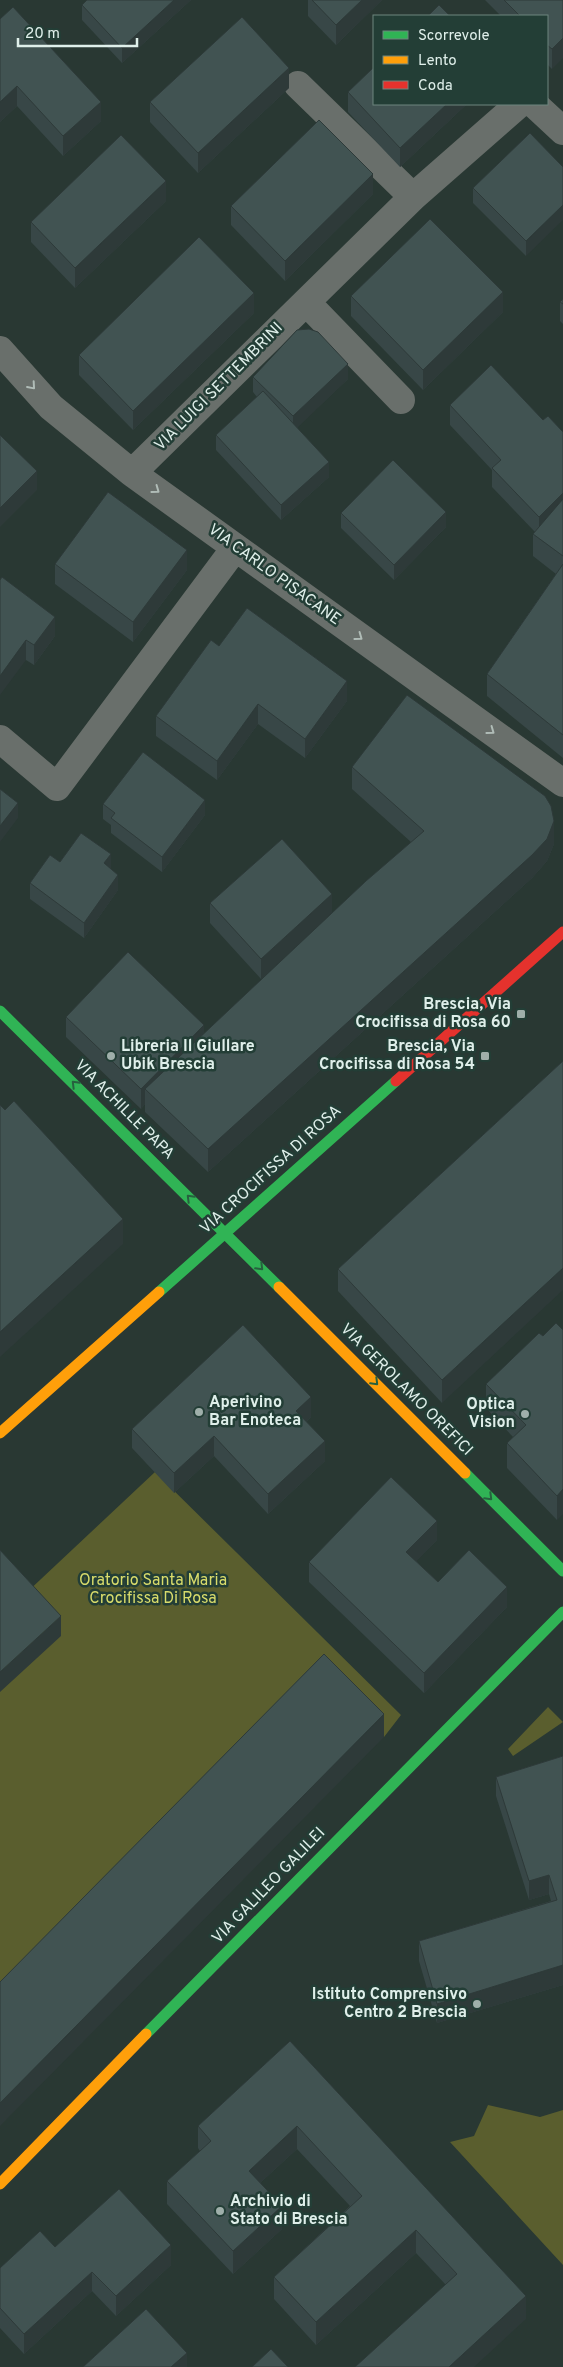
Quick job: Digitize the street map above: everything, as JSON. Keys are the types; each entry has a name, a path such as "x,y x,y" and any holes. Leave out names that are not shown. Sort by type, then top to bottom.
{"street":[{"path":"298,85 413,197"},
{"name":"VIA LUIGI SETTEMBRINI","path":"132,473 413,197 518,105"},
{"path":"535,105 563,131"},
{"path":"306,302 400,400"},
{"name":"VIA CARLO PISACANE","path":"0,350 51,407 132,473 563,783"},
{"path":"0,739 57,787 236,548"},
{"name":"VIA CROCIFISSA DI ROSA","path":"0,1433 563,932"},
{"name":"VIA ACHILLE PAPA","path":"0,1011 225,1232"},
{"name":"VIA GEROLAMO OREFICI","path":"225,1232 563,1571"},
{"name":"VIA GALILEO GALILEI","path":"0,2184 309,1867 563,1612"}],"green space":[{"name":"Oratorio Santa Maria Crocifissa Di Rosa","path":"155,1472 401,1715 384,1737 324,1677 0,2005 0,1570 24,1595"},
{"path":"548,1707 563,1722 513,1756 508,1749"},
{"path":"488,2105 540,2117 563,2110 563,2265 450,2142 474,2136"}],"building":[{"path":"87,0 174,0 122,48 82,5"},
{"path":"312,0 362,0 336,25"},
{"path":"504,0 563,0 563,38 552,49 548,46 548,15 519,15"},
{"path":"439,5 449,15 429,15"},
{"path":"13,7 101,102 63,136 17,86 0,102 0,19"},
{"path":"242,17 289,68 198,153 150,102"},
{"path":"373,68 373,105 446,105 400,148 348,92"},
{"path":"319,120 373,174 285,261 231,206"},
{"path":"530,133 563,167 563,205 526,241 473,188"},
{"path":"121,135 166,181 75,268 31,222"},
{"path":"430,219 503,292 423,370 351,296"},
{"path":"199,237 254,293 133,411 79,355"},
{"path":"309,329 318,332 348,364 293,416 253,377 297,330"},
{"path":"491,365 543,420 548,416 563,432 563,493 539,517 492,468 501,460 450,405"},
{"path":"263,391 329,462 281,505 216,435"},
{"path":"0,435 37,471 0,508"},
{"path":"393,460 446,512 394,565 341,513"},
{"path":"108,492 187,550 133,622 55,564"},
{"path":"563,499 563,556 533,534"},
{"path":"563,564 563,735 487,674"},
{"path":"2,577 55,617 34,645 26,640 0,676 0,580"},
{"path":"247,608 347,681 305,739 258,704 217,761 156,716 211,640 219,646"},
{"path":"407,695 545,796 551,806 554,821 547,839 532,855 208,1149 145,1089 366,881 424,831 352,767"},
{"path":"143,752 205,800 162,857 111,818 115,813 103,804"},
{"path":"0,789 18,803 0,826"},
{"path":"81,833 111,854 104,863 118,875 84,923 30,883 50,855 60,862"},
{"path":"282,839 332,894 261,959 210,903"},
{"path":"128,952 204,1025 141,1089 66,1017"},
{"path":"563,1061 563,1268 442,1380 338,1269"},
{"path":"14,1101 123,1219 0,1332 0,1105 5,1110"},
{"path":"556,1323 563,1330 563,1489 557,1496 507,1443 526,1425 486,1384 539,1333 543,1336"},
{"path":"243,1325 311,1397 296,1411 325,1441 268,1494 214,1436 174,1473 132,1429"},
{"path":"391,1477 437,1521 406,1552 438,1582 469,1550 507,1587 424,1673 309,1562"},
{"path":"0,1550 61,1616 0,1672"},
{"path":"324,1654 384,1714 0,2103 0,1982"},
{"path":"563,1756 563,1965 437,2004 419,1941 557,1900 549,1875 529,1881 496,1777"},
{"name":"Archivio di Stato di Brescia","path":"290,2041 526,2296 449,2367 355,2367 457,2274 416,2230 316,2322 274,2277 362,2196 297,2126 249,2171 282,2206 233,2251 167,2181 211,2141 198,2126"},
{"path":"119,2189 171,2245 116,2296 92,2272 24,2334 0,2308 0,2268 40,2231 55,2247"},
{"path":"146,2309 187,2353 171,2367 83,2367"},
{"path":"271,2349 288,2367 252,2367"}],"traffic: fast":[{"path":"0,1011 279,1287"},
{"path":"159,1292 396,1081"},
{"path":"465,1473 563,1571"},
{"path":"146,2034 563,1612"}],"traffic: slow":[{"path":"279,1287 465,1473"},
{"path":"0,1433 159,1292"},
{"path":"0,2184 146,2034"}],"traffic: jam":[{"path":"396,1081 563,932"}],"place":[{"name":"Brescia, Via Crocifissa di Rosa 60","path":"521,1014"},
{"name":"Libreria Il Giullare Ubik Brescia","path":"111,1056"},
{"name":"Brescia, Via Crocifissa di Rosa 54","path":"485,1056"},
{"name":"Aperivino Bar Enoteca","path":"199,1412"},
{"name":"Optica Vision","path":"525,1414"},
{"name":"Istituto Comprensivo Centro 2 Brescia","path":"477,2004"},
{"name":"Archivio di Stato di Brescia","path":"220,2211"}]}
